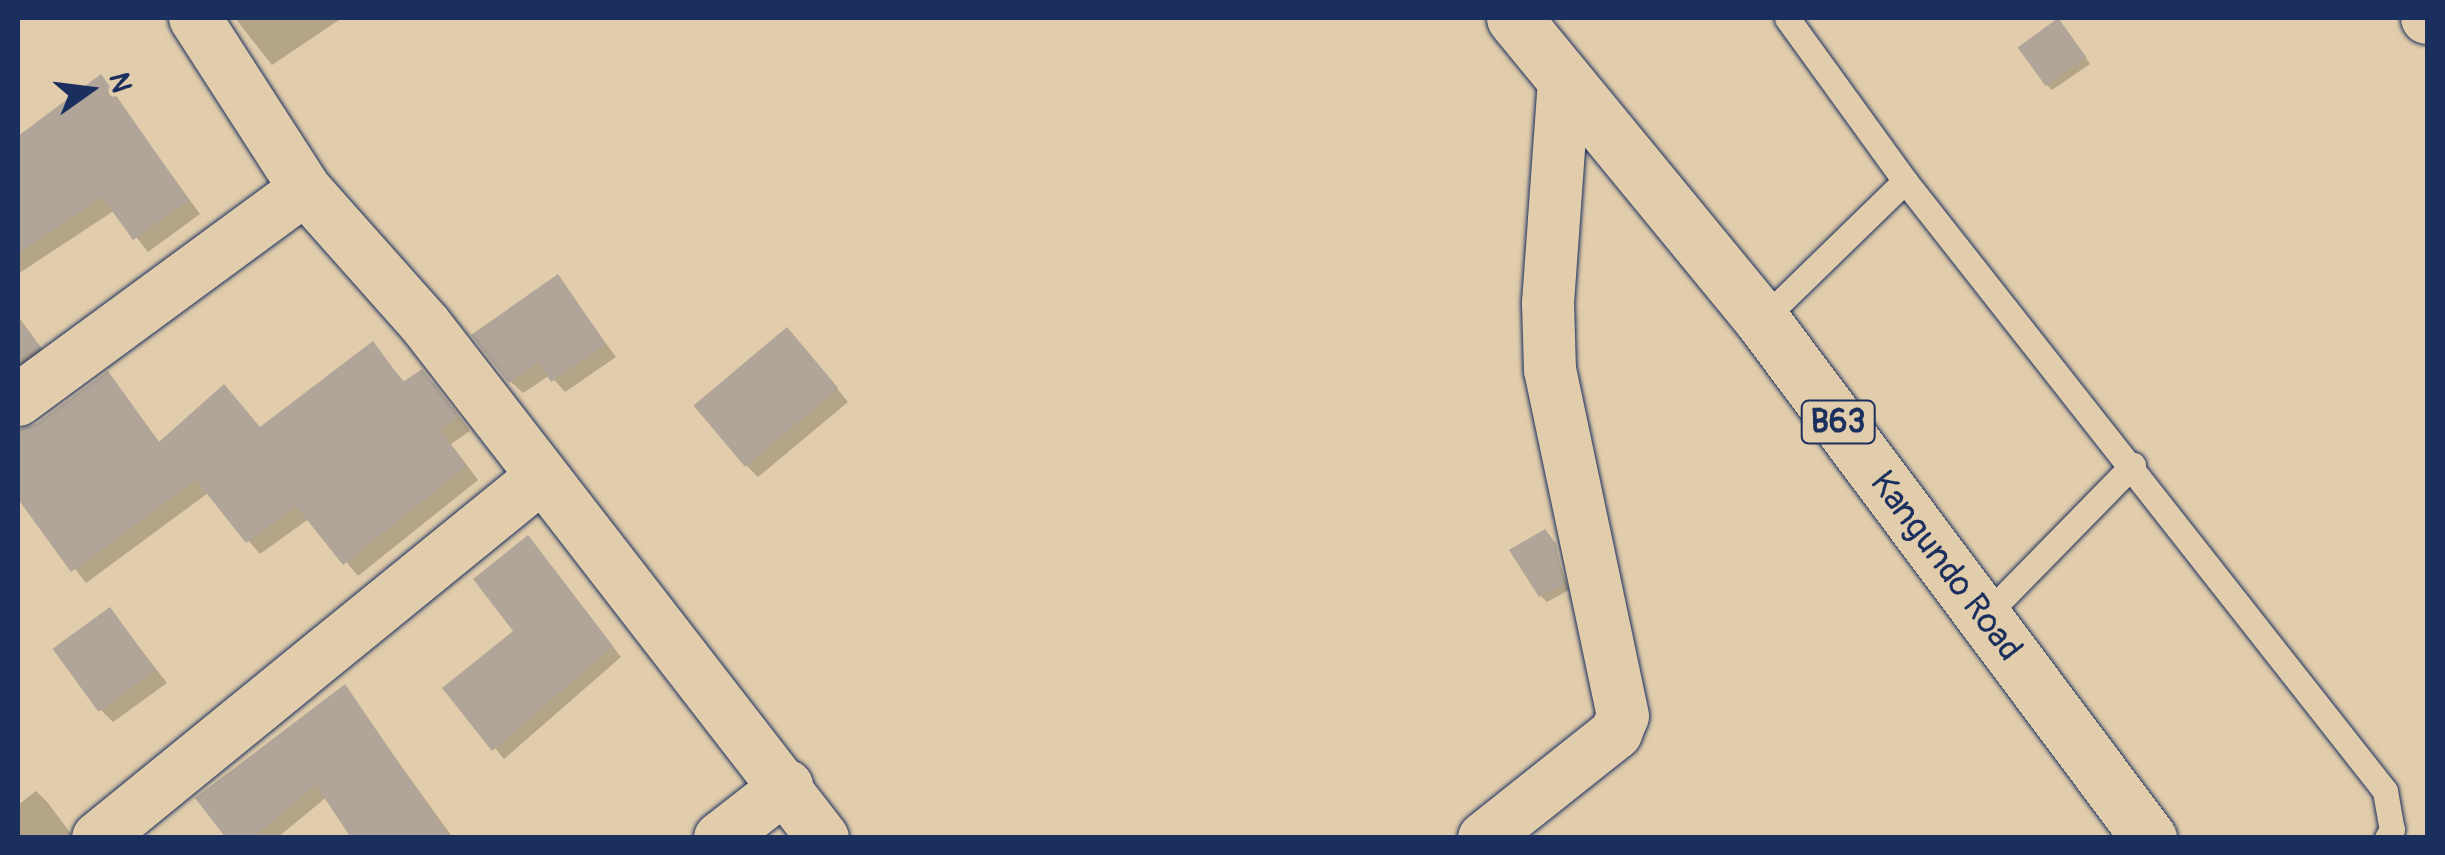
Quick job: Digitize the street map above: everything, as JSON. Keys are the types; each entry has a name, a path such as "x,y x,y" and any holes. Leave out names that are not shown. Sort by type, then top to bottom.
{"highway":[{"name":"Kangundo Road","path":"1514,18 1762,320 2149,838"}],"street":[{"path":"195,18 305,189 425,324 540,478 787,786 824,838"},
{"path":"1484,838 1616,733 1622,716 1550,370 1548,303 1564,80"},
{"path":"18,400 305,189"},
{"path":"98,838 540,478"},
{"path":"720,838 787,786"}],"lane":[{"path":"1787,18 1905,181 2134,464 2385,790 2392,829 2387,838"},
{"path":"1762,320 1905,181"},
{"path":"1984,617 2134,464"}],"building":[{"path":"2058,18 2086,57 2046,86 2018,47"},
{"path":"101,74 189,200 133,240 102,197 18,253 18,136"},
{"path":"558,274 606,344 551,382 539,362 509,383 471,335"},
{"path":"18,317 40,347 18,363"},
{"path":"787,327 838,388 745,467 694,405"},
{"path":"373,341 403,382 422,369 459,417 440,430 466,466 343,565 296,506 246,543 196,480 71,572 18,499 18,429 36,424 108,371 159,442 224,384 260,427"},
{"path":"1545,529 1556,544 1564,584 1539,597 1509,550"},
{"path":"528,535 613,646 492,751 442,688 513,631 473,579"},
{"path":"110,607 156,670 98,712 53,649"},
{"path":"345,684 450,838 351,838 316,785 252,838 226,838 195,798"}]}
